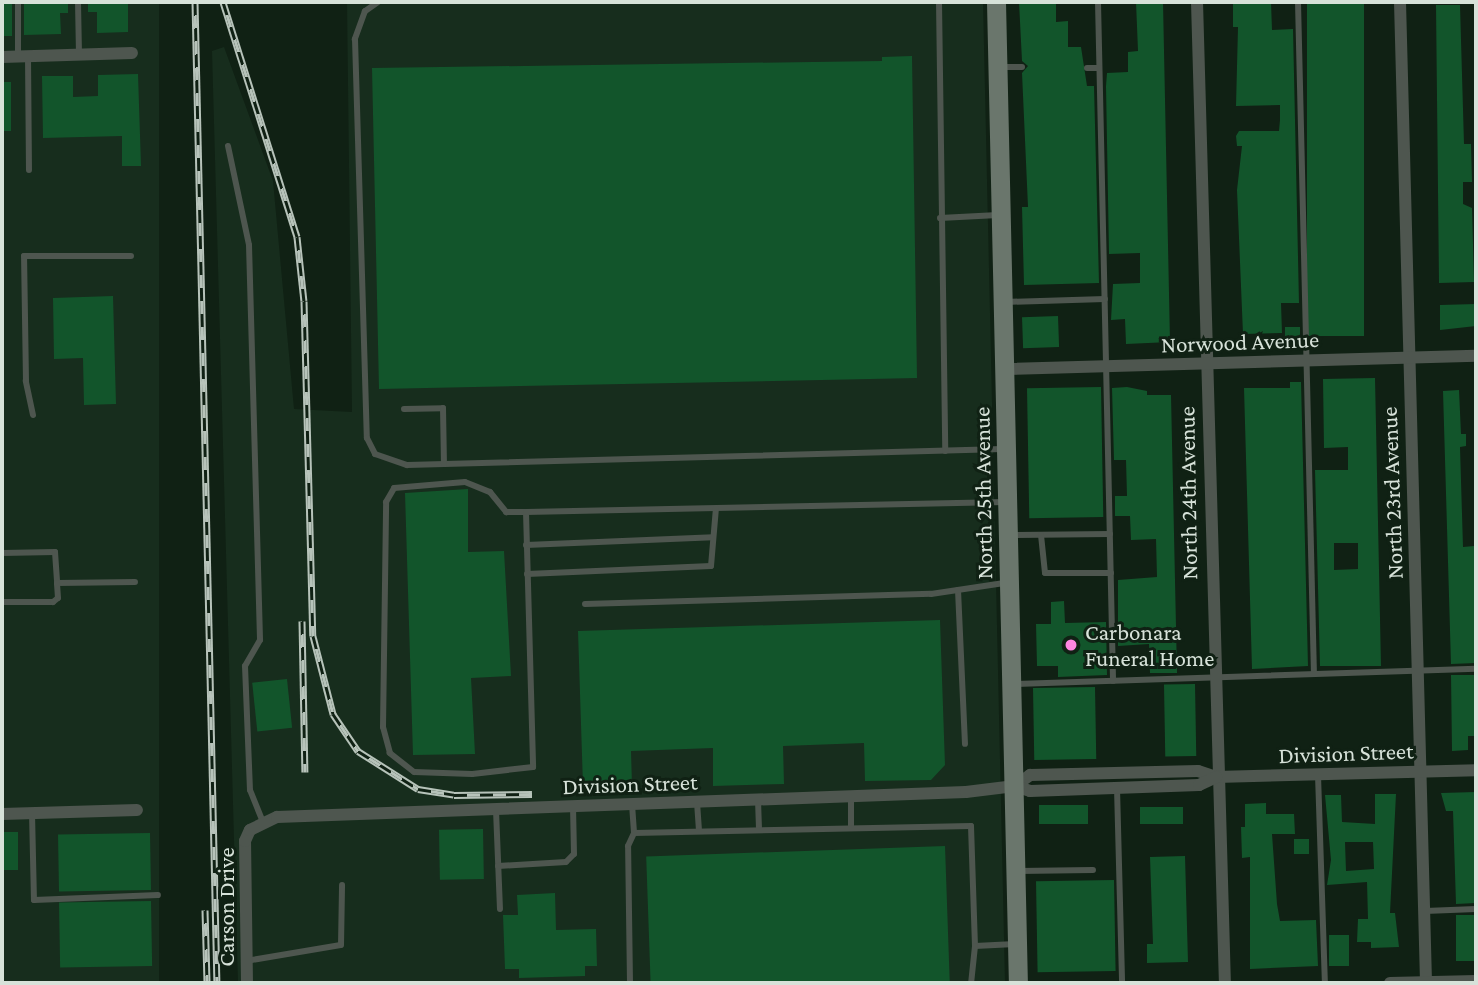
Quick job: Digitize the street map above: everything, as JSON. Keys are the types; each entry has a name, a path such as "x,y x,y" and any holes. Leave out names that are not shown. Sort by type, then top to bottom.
{"main road":[{"name":"North 25th Avenue","path":"996,2 1018,983"}],"street":[{"name":"North 24th Avenue","path":"1197,2 1213,676 1225,983"},
{"name":"North 23rd Avenue","path":"1400,2 1426,983"},
{"path":"2,57 132,53"},
{"name":"Norwood Avenue","path":"1005,369 1476,356"},
{"name":"Division Street","path":"1015,786 1030,775 1198,771 1216,777 1476,770"},
{"name":"Division Street","path":"250,830 277,817 758,800 1015,786 1030,791 1201,785 1216,777"},
{"path":"2,814 137,810"},
{"name":"Carson Drive","path":"247,983 243,852 250,830"},
{"path":"1390,983 1476,981"}],"lane":[{"path":"18,2 29,170"},
{"path":"78,2 79,54"},
{"path":"378,2 365,11 355,39 367,439 375,454 407,465 1007,449"},
{"path":"939,2 945,451"},
{"path":"1098,2 1113,681"},
{"path":"1298,2 1314,674"},
{"path":"997,67 1022,67"},
{"path":"1087,68 1099,68"},
{"path":"228,146 248,245 260,640 245,666 250,790 263,823"},
{"path":"940,218 1001,214"},
{"path":"33,415 26,381 24,256 131,256"},
{"path":"1003,302 1105,299"},
{"path":"404,409 443,408 444,464"},
{"path":"526,512 533,767 472,774 414,772 390,753 383,727 386,502 394,488 465,482 490,492 506,512 1008,502"},
{"path":"527,574 711,566 716,508"},
{"path":"1009,535 1110,534"},
{"path":"1041,535 1045,573 1111,573"},
{"path":"526,545 713,537"},
{"path":"2,554 55,552 58,598 53,602 2,602"},
{"path":"57,583 135,582"},
{"path":"585,604 958,590 1010,583"},
{"path":"958,590 965,744"},
{"path":"1012,684 1476,669"},
{"path":"1318,775 1325,983"},
{"path":"1117,788 1122,983"},
{"path":"851,796 851,827"},
{"path":"758,800 759,829"},
{"path":"697,802 699,831"},
{"path":"630,983 628,846 634,834 632,804"},
{"path":"498,866 566,862 574,854 573,807"},
{"path":"496,810 500,909"},
{"path":"32,813 34,900 158,895"},
{"path":"634,834 971,826 975,946 971,983"},
{"path":"1016,871 1093,870"},
{"path":"246,961 341,945 342,885"},
{"path":"1425,911 1476,909"},
{"path":"975,946 1018,944"}],"shaded area":[{"path":"2,2 159,2 159,983 2,983"},
{"path":"347,2 983,2 1005,983 238,983 212,51 224,47 273,181 294,409 352,412"}],"building":[{"path":"2,2 12,2 12,36 2,36"},
{"path":"24,2 68,2 68,13 60,13 61,34 24,35"},
{"path":"88,2 128,2 128,32 97,33 97,12 88,12"},
{"path":"1019,2 1056,2 1056,22 1068,21 1068,47 1081,47 1087,86 1094,86 1099,283 1024,285 1022,207 1028,207 1022,73 1028,66 1022,61"},
{"path":"1136,2 1163,2 1170,342 1126,344 1125,319 1111,320 1113,284 1140,283 1140,253 1109,254 1106,86 1107,73 1128,72 1128,52 1138,51"},
{"path":"1233,2 1271,2 1272,30 1293,29 1299,303 1281,303 1282,333 1243,334 1237,190 1242,146 1237,146 1236,136 1239,131 1279,131 1280,105 1236,106 1238,27 1233,27"},
{"path":"1307,2 1364,2 1364,336 1307,336"},
{"path":"1436,5 1460,5 1464,144 1471,144 1472,182 1463,182 1463,204 1472,208 1474,282 1439,283"},
{"path":"912,56 917,378 379,389 372,68 882,61 882,57"},
{"path":"138,74 141,166 122,166 122,136 43,138 42,76 73,76 73,97 98,96 98,75"},
{"path":"2,82 11,82 11,131 2,131"},
{"path":"113,296 116,404 84,405 83,358 54,359 53,298"},
{"path":"1476,304 1476,326 1440,330 1440,305"},
{"path":"1058,316 1059,347 1023,348 1022,317"},
{"path":"1285,327 1300,327 1300,341 1285,341"},
{"path":"1375,378 1381,666 1320,666 1315,470 1348,470 1348,447 1324,448 1323,379","holes":["1334,543 1358,543 1358,569 1334,570"]},
{"path":"1290,382 1301,382 1308,666 1252,669 1244,388 1290,388"},
{"path":"1101,387 1103,517 1029,518 1027,388"},
{"path":"1127,387 1147,391 1147,395 1171,395 1177,673 1150,673 1149,644 1118,646 1118,580 1157,577 1156,539 1131,540 1130,516 1115,516 1115,496 1127,496 1126,460 1114,460 1112,388"},
{"path":"1459,390 1461,434 1466,434 1466,446 1460,447 1463,547 1474,546 1476,663 1451,664 1443,391"},
{"path":"468,489 468,552 504,551 511,676 471,678 475,754 413,755 405,493"},
{"name":"Carbonara Funeral Home","path":"1064,601 1065,623 1106,622 1107,675 1058,677 1058,666 1037,666 1036,624 1051,624 1051,602"},
{"path":"940,620 945,765 931,780 865,781 864,743 783,746 784,784 713,786 713,748 631,751 632,785 583,786 578,631"},
{"path":"1451,675 1476,675 1476,736 1468,736 1468,750 1452,751"},
{"path":"287,679 292,728 257,731 252,683"},
{"path":"1195,684 1196,756 1165,757 1164,685"},
{"path":"1095,687 1096,759 1034,760 1033,688"},
{"path":"1476,792 1476,903 1456,904 1453,811 1446,811 1441,793"},
{"path":"1375,794 1396,794 1390,913 1395,913 1399,947 1371,948 1371,942 1357,942 1358,919 1368,919 1367,882 1327,885 1331,860 1325,795 1341,795 1342,822 1375,824","holes":["1345,842 1373,842 1374,869 1346,871"]},
{"path":"1266,803 1266,814 1294,814 1295,834 1272,834 1277,904 1280,921 1316,920 1318,966 1250,969 1250,857 1242,858 1241,827 1245,827 1245,804"},
{"path":"1039,805 1088,805 1088,824 1039,824"},
{"path":"1140,807 1183,807 1183,824 1140,824"},
{"path":"483,829 484,879 440,880 439,830"},
{"path":"2,832 18,832 18,870 2,870"},
{"path":"150,833 151,890 59,892 58,835"},
{"path":"1294,839 1309,839 1309,854 1294,854"},
{"path":"945,846 950,983 651,983 646,856"},
{"path":"1185,856 1188,962 1147,963 1147,944 1153,944 1150,857"},
{"path":"1114,880 1116,971 1038,972 1036,881"},
{"path":"555,893 556,930 596,929 597,966 585,966 585,976 519,978 519,969 505,969 503,915 518,915 517,895"},
{"path":"151,901 152,966 60,968 59,903"},
{"path":"1456,915 1476,915 1476,961 1456,961"},
{"path":"1329,935 1349,935 1349,966 1329,966"}],"railway":[{"path":"195,2 217,983"},
{"path":"223,2 297,237 304,301 313,636 333,714 358,751 418,789 454,795 532,794"},
{"path":"302,621 305,772"},
{"path":"205,910 207,983"}],"place":[{"name":"Carbonara Funeral Home","path":"1071,645"}]}
